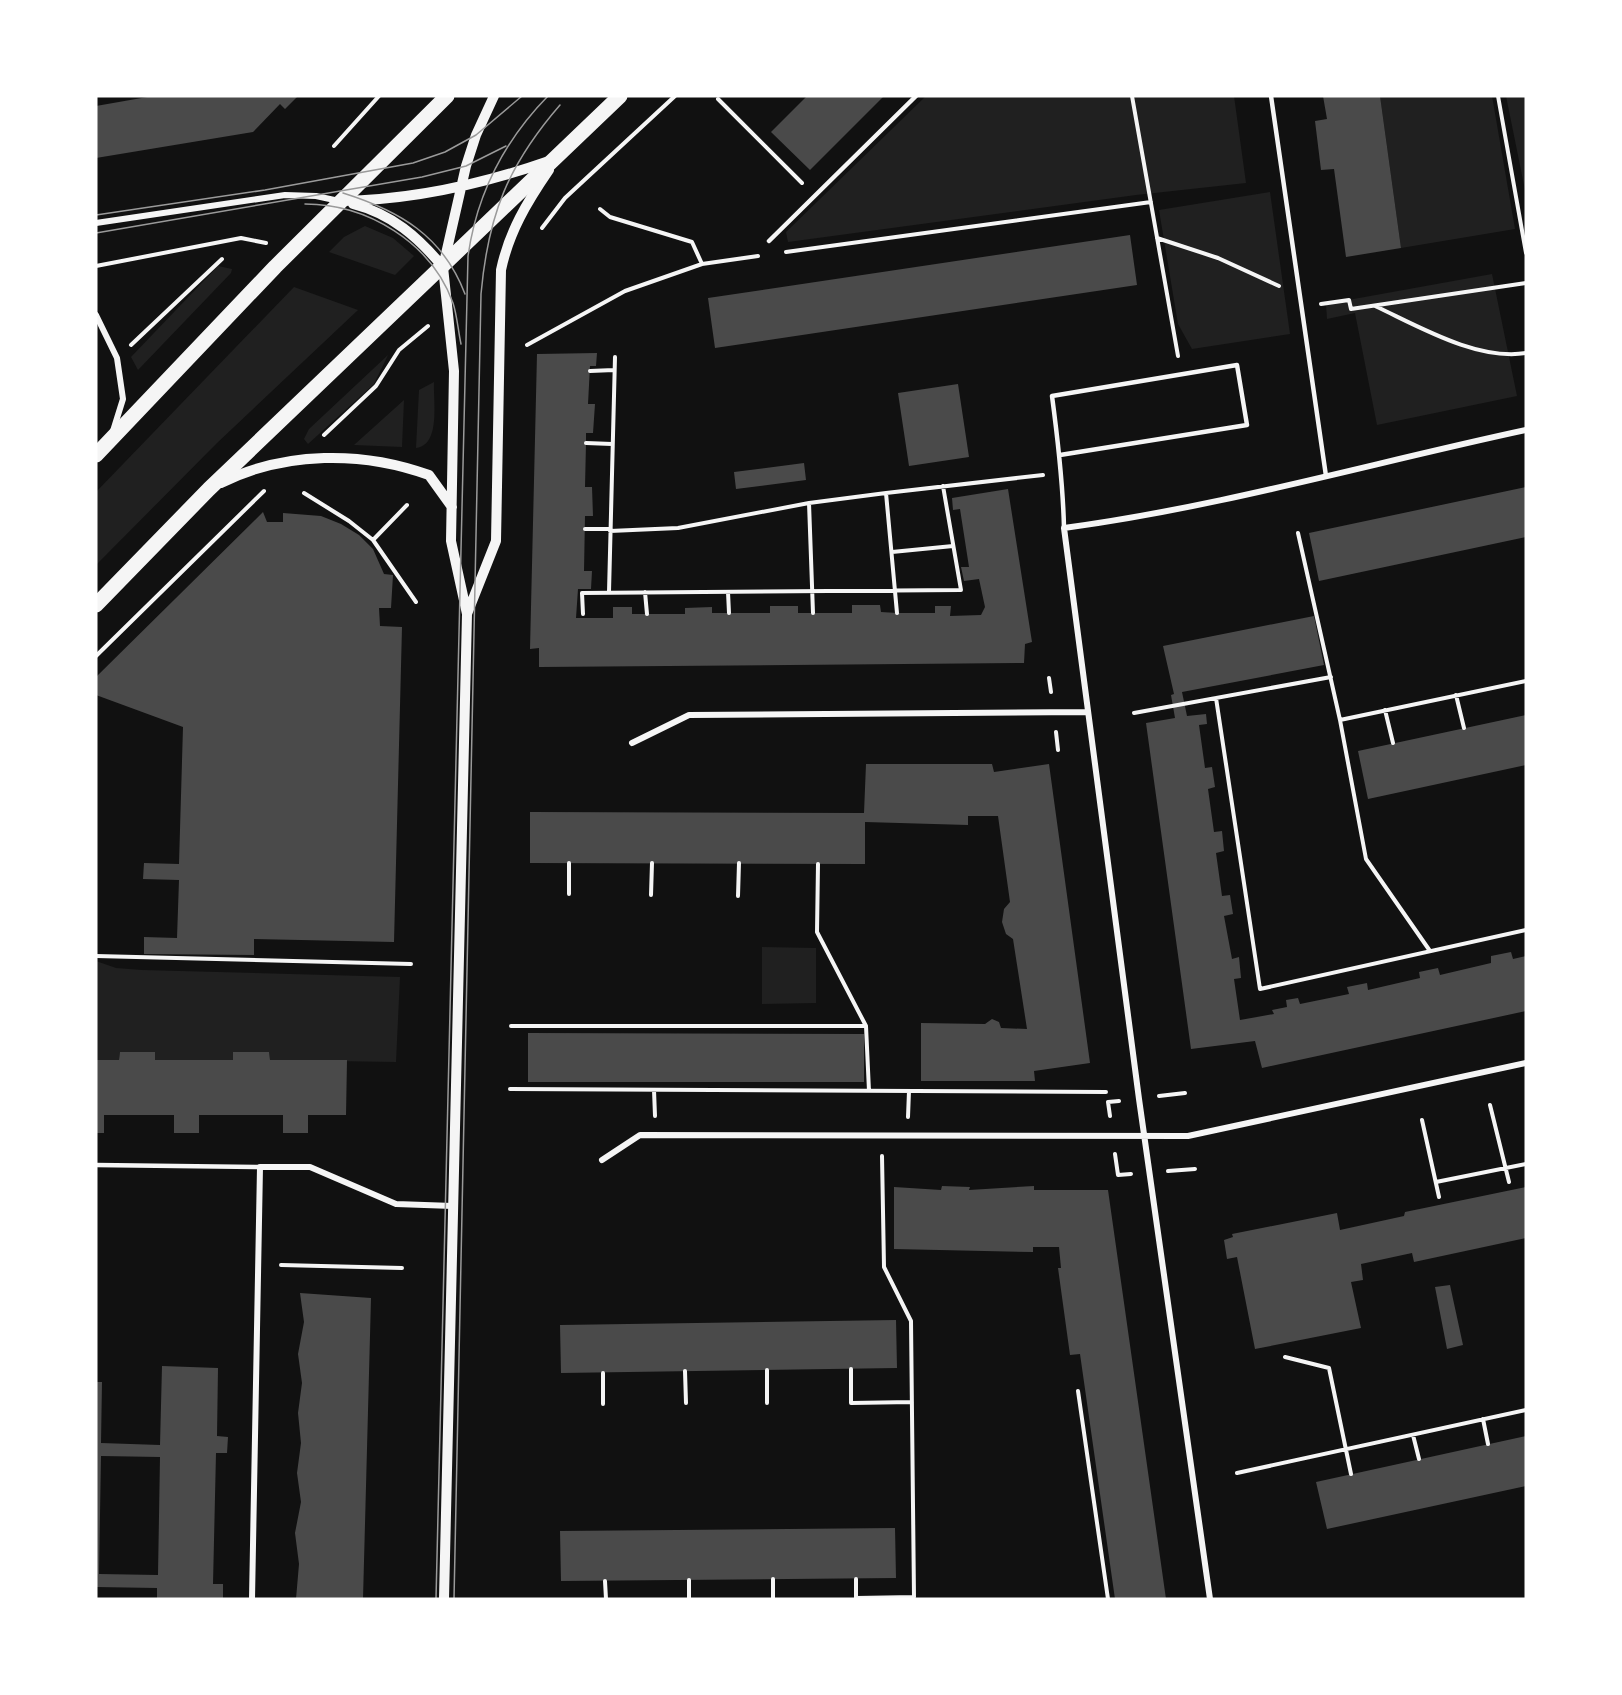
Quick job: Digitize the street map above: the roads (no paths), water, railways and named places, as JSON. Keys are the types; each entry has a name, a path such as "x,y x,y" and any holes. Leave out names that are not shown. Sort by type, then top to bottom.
{"main road":[{"path":"96,455 292,250 447,96"},
{"path":"96,604 209,489 620,96"}],"street":[{"path":"444,1599 467,614 451,541 453,371 443,267 461,185 476,135 494,96"},
{"path":"341,201 390,199 461,185 510,174 557,158"},
{"path":"467,614 496,541 501,270 507,242 524,207 557,158"},
{"path":"96,223 285,195 316,196 379,213 419,240 443,267"},
{"path":"96,315 117,358 123,399 110,440"},
{"path":"1210,1599 1144,1138 1086,712 1064,528 1109,522 1326,476 1526,430"},
{"path":"209,489 247,470 299,458 382,462 429,475 452,508"},
{"path":"632,743 689,715 1086,712"},
{"path":"602,1160 640,1135 655,1134 1144,1138 1188,1136 1526,1063"},
{"path":"252,1599 260,1167 310,1167 396,1204 453,1206"}],"lane":[{"path":"769,241 916,96"},
{"path":"1271,96 1326,476"},
{"path":"1060,455 1247,425 1237,365 1052,396 1060,455 1063,474 1064,528"},
{"path":"96,1165 260,1167"}],"tram line":[{"path":"96,215 265,190 413,163 445,152 476,135 522,96"},
{"path":"436,1599 468,256 478,211 495,169 518,131 548,96"},
{"path":"454,1599 481,294 489,240 504,192 527,149 560,105"},
{"path":"96,233 422,177 466,166 506,146"},
{"path":"343,193 383,208 417,228 445,256 465,294"},
{"path":"305,204 351,211 373,219 413,245 443,281 453,303 461,344"}]}
